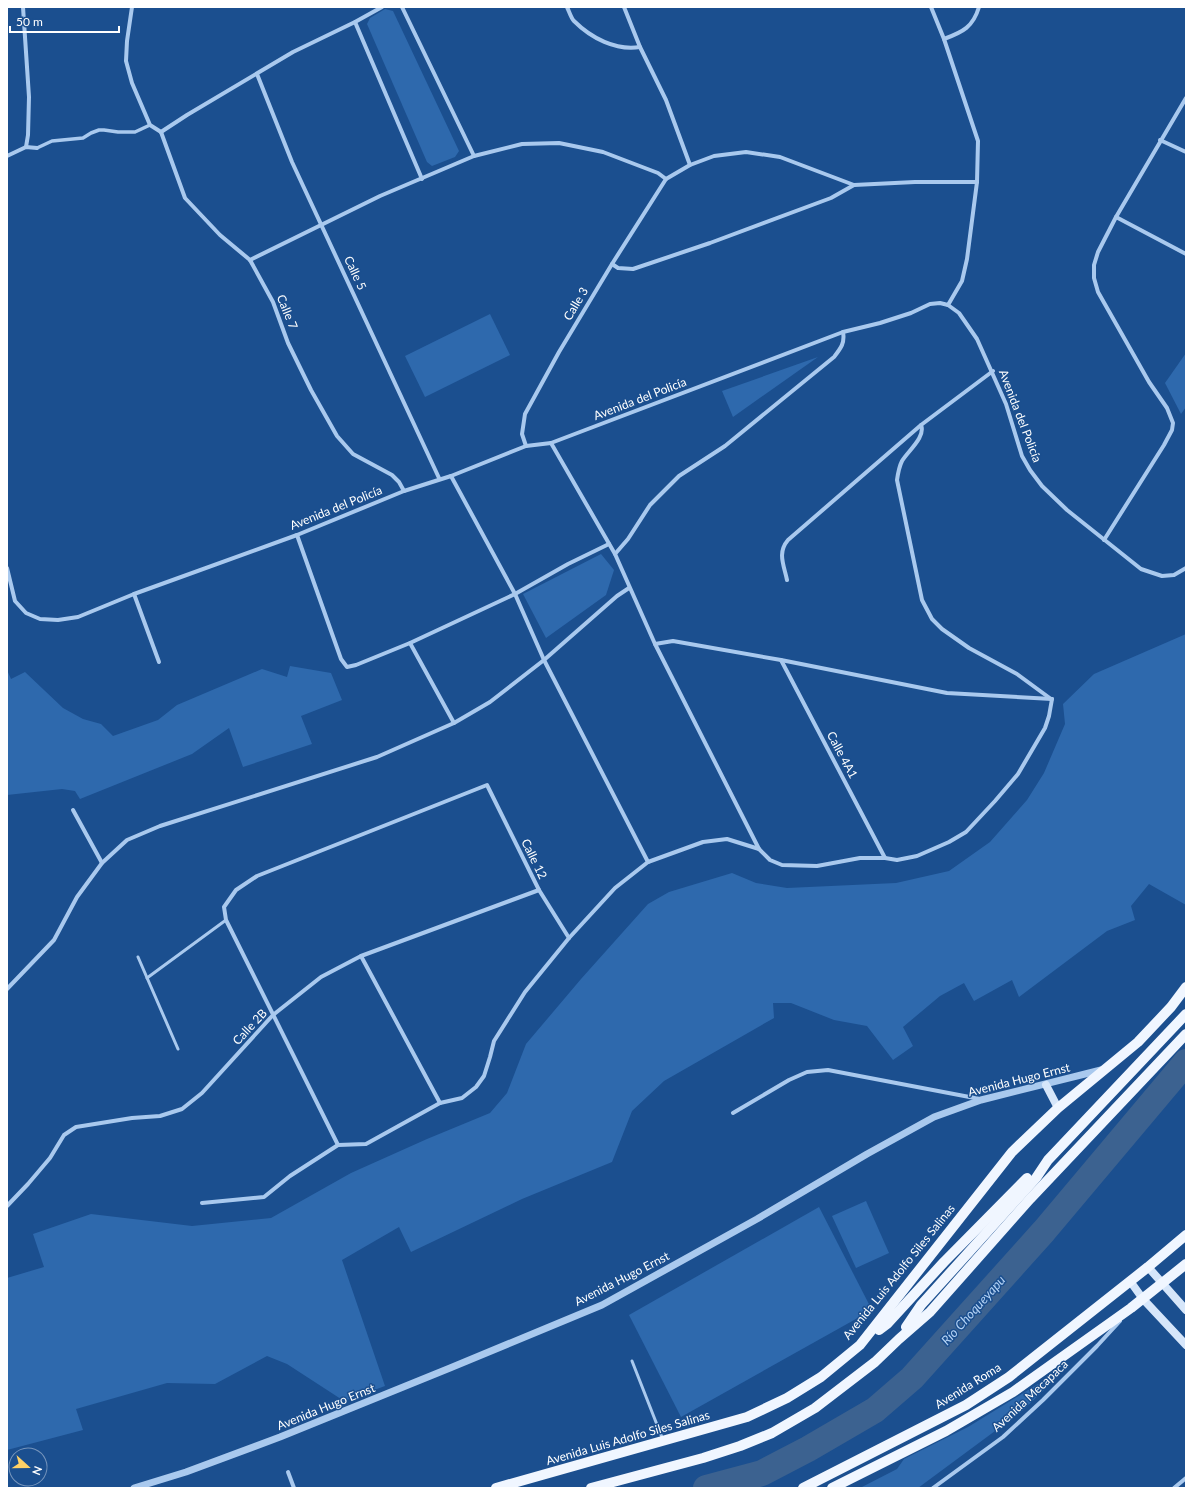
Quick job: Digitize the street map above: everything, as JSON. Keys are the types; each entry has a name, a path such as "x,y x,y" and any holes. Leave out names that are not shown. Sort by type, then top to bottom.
{"main road":[{"name":"Avenida Luis Adolfo Siles Salinas","path":"496,1488 748,1417 787,1398 821,1377 860,1345 1012,1152 1058,1108 1138,1042 1171,1007 1186,987"},
{"path":"860,1345 886,1324 944,1262 1027,1178 1048,1160 1186,1014"},
{"path":"591,1488 703,1458 740,1446 772,1433 815,1408 844,1386 875,1362 930,1312 1030,1199 1186,1034"},
{"path":"1046,1085 1058,1108"},
{"path":"899,1339 922,1305 1036,1178 1048,1160"},
{"name":"Avenida Roma","path":"803,1488 966,1406 1008,1377 1148,1267 1186,1235"},
{"path":"832,1488 946,1431 1013,1392 1131,1308 1186,1264"},
{"path":"1148,1267 1186,1310"},
{"path":"1130,1281 1143,1299 1186,1345"}],"street":[{"path":"23,7 29,97 28,135 26,147"},
{"path":"132,7 126,41 126,61 132,83 150,125 161,132 293,52 355,22 382,7"},
{"path":"402,7 474,156"},
{"path":"567,7 573,20 603,42 630,48 640,47"},
{"path":"624,7 640,47 666,100 690,165"},
{"path":"931,7 944,39 978,141 977,182 974,214 962,281 948,304"},
{"path":"944,39 958,34 968,27 976,16 979,7"},
{"path":"355,22 422,179"},
{"name":"Calle 5","path":"257,74 292,162 439,478"},
{"path":"1104,540 1164,445 1172,430 1173,423 1167,408 1149,382 1098,292 1094,278 1094,265 1098,252 1116,216 1186,98"},
{"path":"7,156 26,147 37,148 52,141 83,138 99,130 135,132 150,125"},
{"name":"Calle 7","path":"161,132 185,198 220,235 250,260 272,302 288,343 311,390 337,436 353,454 392,475 399,482 404,491"},
{"path":"1160,140 1186,152"},
{"path":"250,260 380,196 474,156 522,144 559,143 603,152 658,173 666,179 690,165 714,156 746,152 780,157 854,185 915,182 977,182"},
{"name":"Calle 3","path":"526,446 522,434 525,414 559,352 612,264 666,179"},
{"path":"612,264 618,268 633,269 710,243 831,198 854,185"},
{"path":"1116,216 1186,254"},
{"name":"Avenida del Policía","path":"7,568 15,601 26,613 40,618 58,620 78,617 134,594 297,535 404,491 439,478 451,476 526,446 551,443 843,332 880,323 911,313 930,304 940,303 948,304 959,313 977,339 993,371 1006,404 1022,456 1042,486 1067,510 1141,569 1152,574 1162,576 1174,575 1186,568"},
{"path":"615,554 628,539 650,505 679,476 725,446 834,357 842,346 844,339 843,332"},
{"path":"787,580 781,554 783,546 921,425 993,371"},
{"path":"921,425 923,429 921,436 902,461 899,467 897,480 922,600 932,619 942,629 969,648 1017,674 1052,699"},
{"path":"551,443 615,554 655,644 759,849 770,860 782,865 817,866 860,858 885,858 897,860 917,856 949,842 966,832 1018,774 1045,728 1052,699"},
{"path":"451,476 516,594 544,660 648,862"},
{"path":"297,535 341,659 347,668 410,642 516,594 568,564 609,544"},
{"path":"7,989 54,940 77,897 102,863 127,840 160,826 377,757 454,723 490,702 544,660 617,596 629,588"},
{"path":"134,594 159,662"},
{"path":"655,644 673,641 781,660 947,693 1052,699"},
{"path":"410,642 454,723"},
{"name":"Calle 4A1","path":"781,660 885,858"},
{"name":"Calle 12","path":"226,920 224,908 236,890 257,876 487,785 539,890 569,938"},
{"path":"73,810 102,863"},
{"path":"202,1203 264,1197 290,1176 338,1145 366,1144 440,1103 462,1098 476,1088 484,1076 494,1040 525,992 569,938 615,888 648,862 703,842 727,839 759,849"},
{"name":"Calle 2B","path":"7,1206 50,1158 64,1135 76,1127 132,1118 160,1116 182,1109 202,1093 273,1015 321,977 361,956 539,890"},
{"path":"226,920 338,1145"},
{"path":"361,956 440,1103"},
{"name":"Avenida Hugo Ernst","path":"134,1488 186,1472 287,1434 602,1305 757,1219 867,1154 934,1117 980,1100 1107,1069"},
{"path":"733,1113 789,1080 807,1072 828,1070 980,1100"},
{"name":"Avenida Mecapaca","path":"933,1488 1003,1436 1043,1400 1097,1346 1131,1308"},
{"path":"288,1472 294,1488"},
{"path":"1174,1488 1186,1478"}],"lane":[{"path":"147,978 226,920"},
{"path":"138,957 178,1049"},
{"path":"632,1361 663,1442"}],"shaded area":[{"path":"385,9 393,11 459,151 455,157 432,166 427,162 367,24 370,18"},
{"path":"490,314 510,355 425,397 405,356"},
{"path":"1186,353 1186,407 1181,414 1165,383"},
{"path":"818,357 733,417 722,391"},
{"path":"601,554 614,570 606,595 546,638 523,594"},
{"path":"1186,634 1186,905 1149,884 1131,906 1135,920 1107,931 1019,997 1012,980 974,1001 964,983 940,996 903,1027 913,1046 893,1060 867,1026 834,1020 791,1003 773,1003 774,1018 664,1081 632,1111 612,1162 522,1199 411,1252 399,1227 342,1260 385,1386 344,1401 287,1364 267,1356 215,1384 167,1383 76,1409 83,1430 18,1447 8,1447 7,1450 7,1278 44,1267 33,1234 91,1214 192,1226 271,1218 351,1173 490,1113 507,1093 526,1044 581,979 648,904 669,892 732,873 756,883 787,888 896,883 949,871 990,842 1027,800 1044,773 1065,724 1063,704 1094,674"},
{"path":"290,666 331,673 342,700 301,716 312,744 243,767 229,728 192,754 80,799 75,791 62,789 7,795 7,670 11,679 25,672 63,708 83,719 101,724 113,736 158,720 177,705 262,669 287,677"},
{"path":"866,1201 889,1253 856,1268 832,1216"},
{"path":"819,1207 872,1310 681,1417 629,1315"},
{"path":"1038,1384 1044,1385 1044,1390 1022,1411 918,1488 860,1488 897,1469 904,1459 968,1427"}],"waterway":[{"name":"Río Choqueyapu","path":"706,1488 762,1473 808,1449 875,1410 912,1378 1044,1231 1186,1062"}]}
